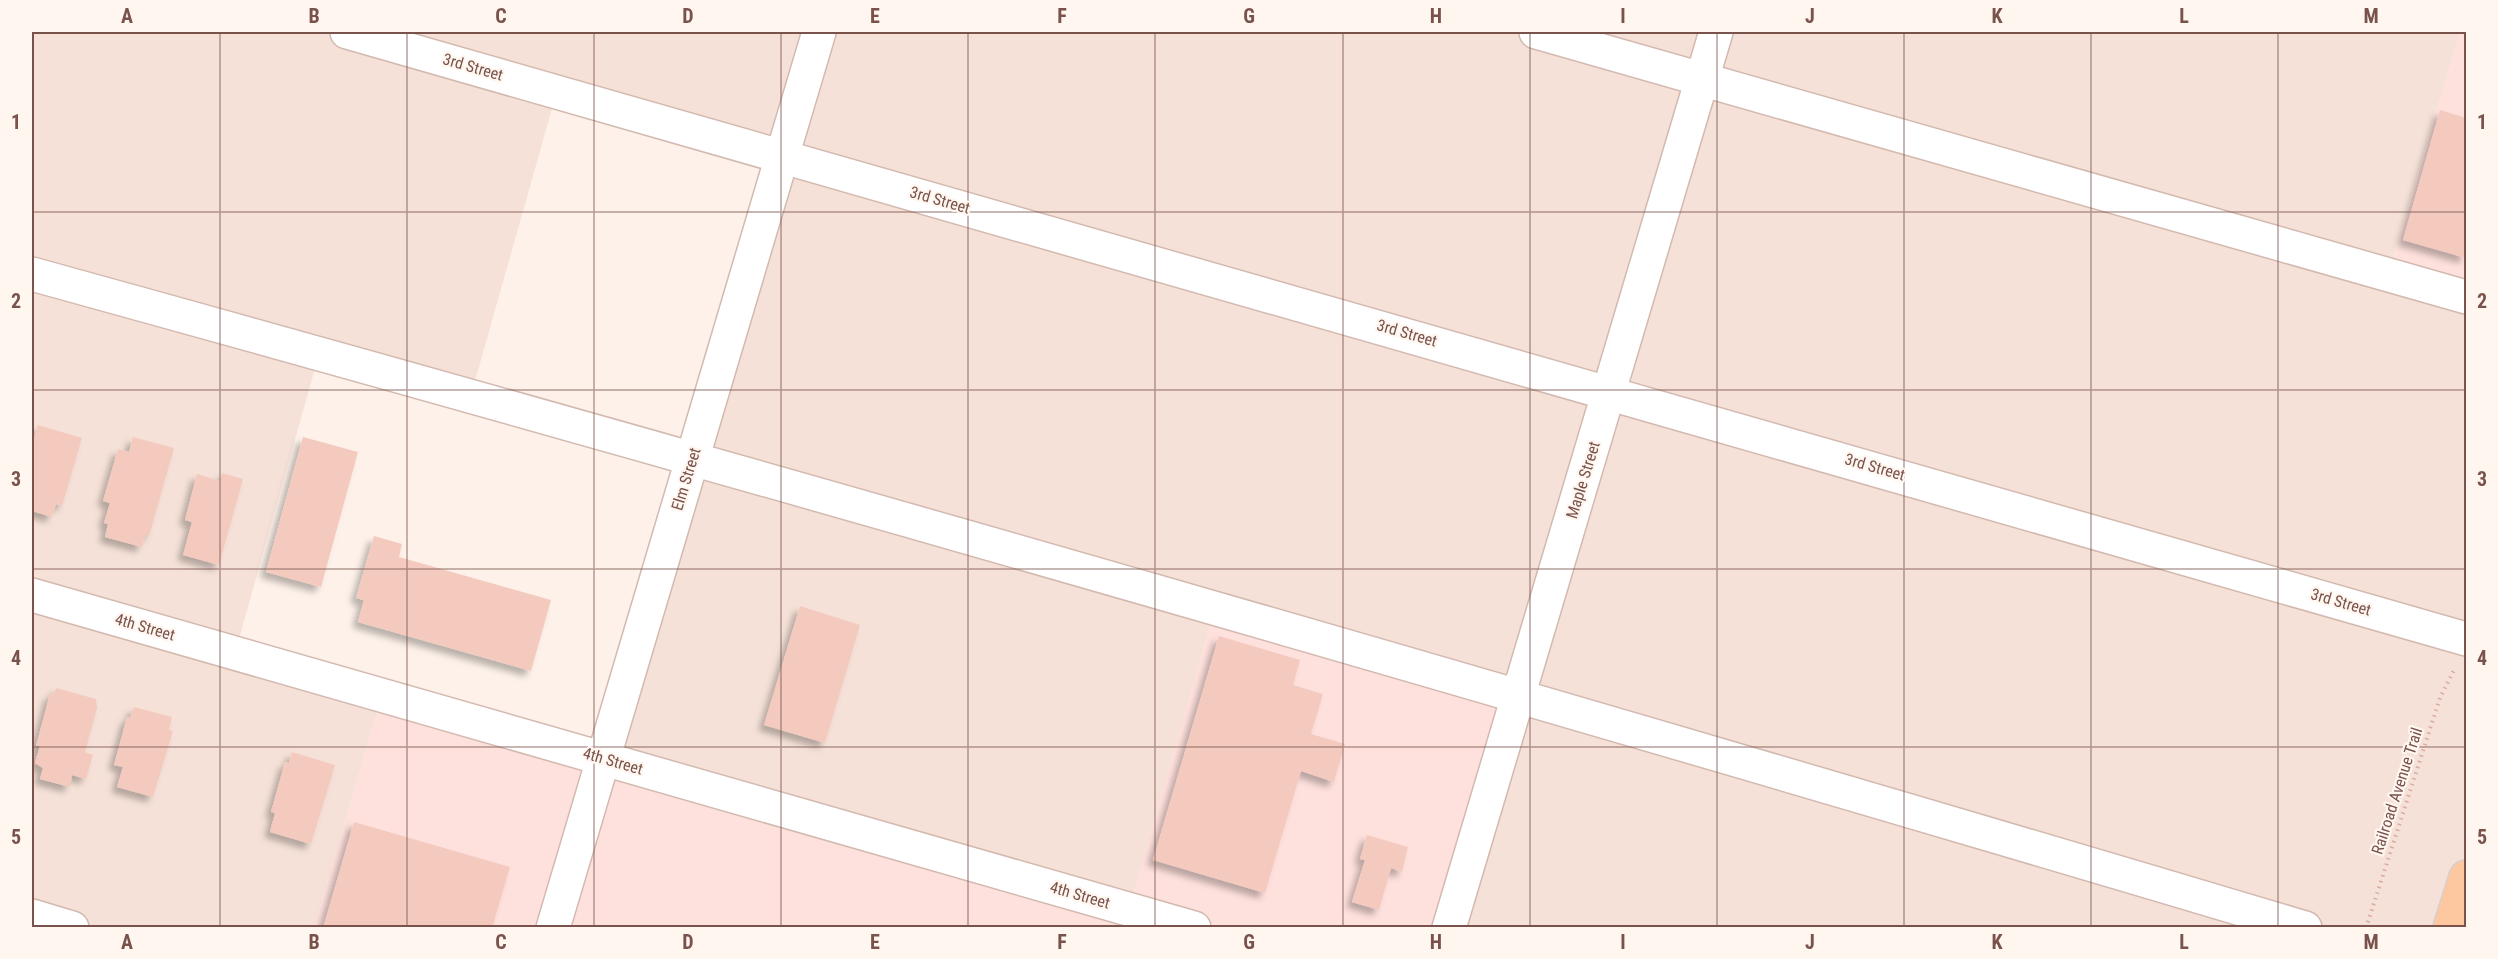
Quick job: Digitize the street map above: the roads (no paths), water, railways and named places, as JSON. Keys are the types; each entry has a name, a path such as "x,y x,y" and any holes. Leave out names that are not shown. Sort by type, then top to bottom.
{"main road":[{"path":"2450,927 2466,877"}],"street":[{"name":"3rd Street","path":"347,32 1609,391 2462,652"},
{"name":"Elm Street","path":"552,927 819,32"},
{"path":"1536,32 2466,297"},
{"name":"Maple Street","path":"1449,927 1716,32"},
{"path":"32,274 692,457 1519,694 2305,927"},
{"name":"4th Street","path":"32,595 1194,927"},
{"path":"32,916 72,927"}]}
